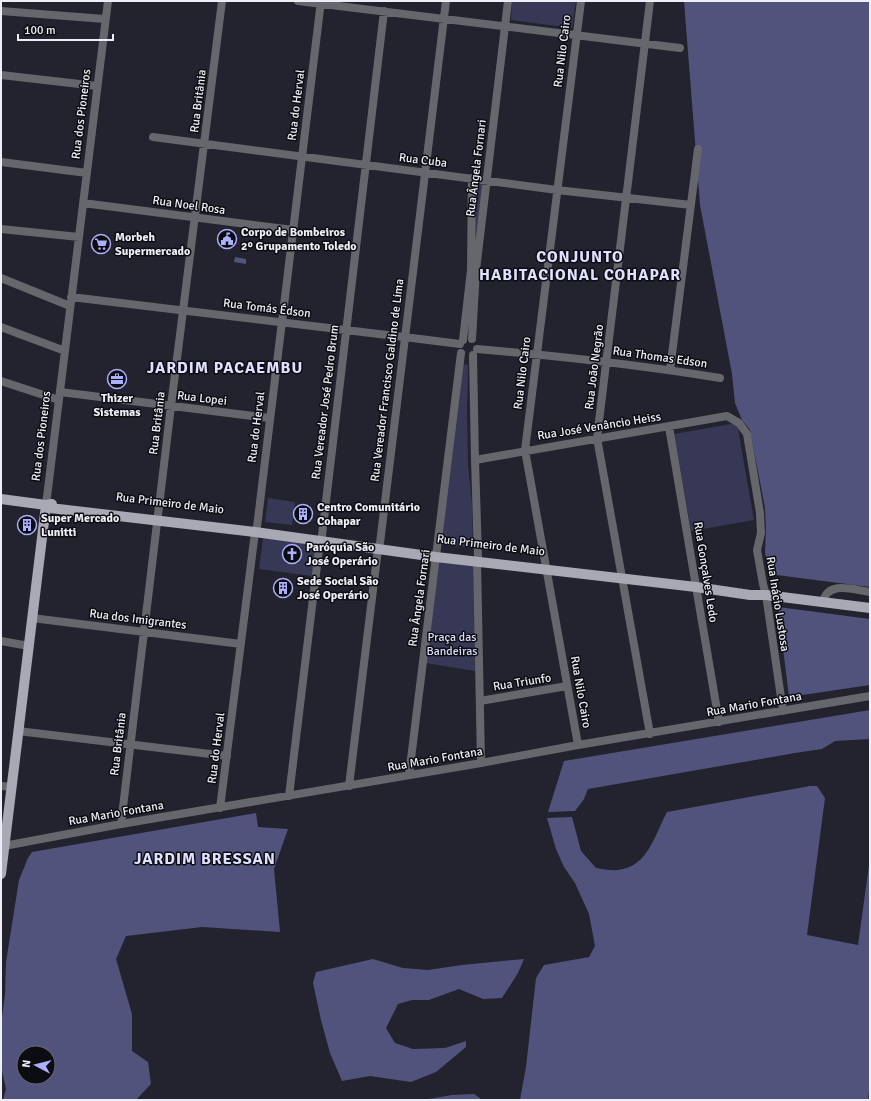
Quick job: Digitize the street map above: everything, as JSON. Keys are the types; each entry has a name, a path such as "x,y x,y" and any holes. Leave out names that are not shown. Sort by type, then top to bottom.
{"main road":[{"name":"Rua Primeiro de Maio","path":"1,499 256,529 437,554 622,577 752,590 766,595 870,608"},
{"name":"Rua dos Pioneiros","path":"1,874 46,505"}],"street":[{"name":"Rua dos Pioneiros","path":"46,505 108,1"},
{"name":"Rua Britânia","path":"121,824 171,406 222,1"},
{"path":"298,1 321,2 444,19 680,48"},
{"name":"Rua Vereador Francisco Galdino de Lima","path":"349,786 446,1"},
{"name":"Rua Ângela Fornari","path":"409,775 437,554 461,346 487,181 508,1"},
{"name":"Rua Nilo Cairo","path":"578,745 525,450 581,1"},
{"name":"Rua João Negrão","path":"650,1 597,438 650,734"},
{"name":"Rua do Herval","path":"220,808 321,2"},
{"path":"1,11 106,19"},
{"name":"Rua Vereador José Pedro Brum","path":"289,796 384,11"},
{"path":"1,75 97,86"},
{"name":"Rua Cuba","path":"153,137 557,190 691,205"},
{"path":"670,370 698,149"},
{"path":"1,162 87,173"},
{"name":"Rua Ângela Fornari","path":"472,178 472,339"},
{"name":"Rua Noel Rosa","path":"83,203 293,230"},
{"path":"1,229 79,237"},
{"path":"1,278 70,306"},
{"name":"Rua Tomás Édson","path":"72,297 404,337 461,346"},
{"path":"1,327 65,350"},
{"path":"475,352 466,356 461,346 469,338 476,343 475,460 481,763"},
{"name":"Rua Thomas Edson","path":"475,352 537,354 670,370 720,378"},
{"name":"Rua Lopei","path":"1,381 59,396 171,406 269,418"},
{"name":"Rua José Venâncio Heiss","path":"475,460 525,450 669,427 727,416"},
{"name":"Rua Inácio Lustosa","path":"727,416 739,423 747,434 760,513 761,533 757,550 766,595 783,711"},
{"name":"Rua Gonçalves Ledo","path":"669,427 719,722"},
{"path":"823,602 824,596 831,589 838,588 870,592"},
{"name":"Rua dos Imigrantes","path":"32,618 241,644"},
{"path":"1,641 29,646"},
{"name":"Rua Triunfo","path":"480,701 567,686"},
{"name":"Rua Mario Fontana","path":"4,846 121,824 870,696"},
{"path":"18,731 227,756"},
{"path":"1,786 12,787"}],"green space":[{"path":"512,1 576,1 572,28 511,20"},
{"path":"474,183 483,184 475,243"},
{"path":"461,364 468,365 468,465 472,503 473,548 441,545"},
{"path":"737,423 754,520 691,531 674,434"},
{"path":"268,498 295,502 292,525 265,522"},
{"path":"263,538 316,545 312,576 259,569"},
{"name":"Praça das Bandeiras","path":"439,559 473,564 475,671 426,663"}],"shaded area":[{"path":"684,1 870,1 870,587 769,574 765,552 765,508 750,430 742,420 735,403 732,374 700,205"},
{"path":"235,257 246,259 246,264 234,262"},
{"path":"778,607 870,619 870,685 789,697"},
{"path":"870,710 870,739 835,741 822,749 588,789 584,799 575,811 548,812 564,761"},
{"path":"817,786 825,798 807,935 858,945 870,858 870,1082 868,1100 520,1100 526,1067 536,978 544,965 589,957 595,946 589,914 575,883 564,867 556,849 547,818 572,817 581,851 596,868 618,870 628,868 637,863 644,856 667,812"},
{"path":"256,813 258,827 288,829 274,869 280,932 202,927 126,936 116,959 132,1014 132,1051 148,1062 151,1084 136,1100 3,1100 6,1089 1,1066 1,1025 5,994 6,962 19,880 32,852"},
{"path":"373,959 403,968 428,970 524,959 518,973 502,998 483,999 459,989 429,1000 412,1000 398,1004 386,1028 395,1043 413,1049 445,1048 466,1041 466,1047 436,1072 411,1082 370,1076 342,1081 330,1053 313,983 316,972"},
{"path":"474,1094 480,1098 480,1100 423,1100 452,1095"}],"place":[{"name":"Corpo de Bombeiros 2º Grupamento Toledo","path":"227,239"},
{"name":"Morbeh Supermercado","path":"101,244"},
{"name":"Thizer Sistemas","path":"117,379"},
{"name":"Centro Comunitário Cohapar","path":"303,514"},
{"name":"Super Mercado Lunitti","path":"27,525"},
{"name":"Paróquia São José Operário","path":"292,554"},
{"name":"Sede Social São José Operário","path":"283,588"}],"district":[{"name":"CONJUNTO HABITACIONAL COHAPAR","path":"580,265"},
{"name":"JARDIM PACAEMBU","path":"225,367"},
{"name":"JARDIM BRESSAN","path":"205,858"}]}
